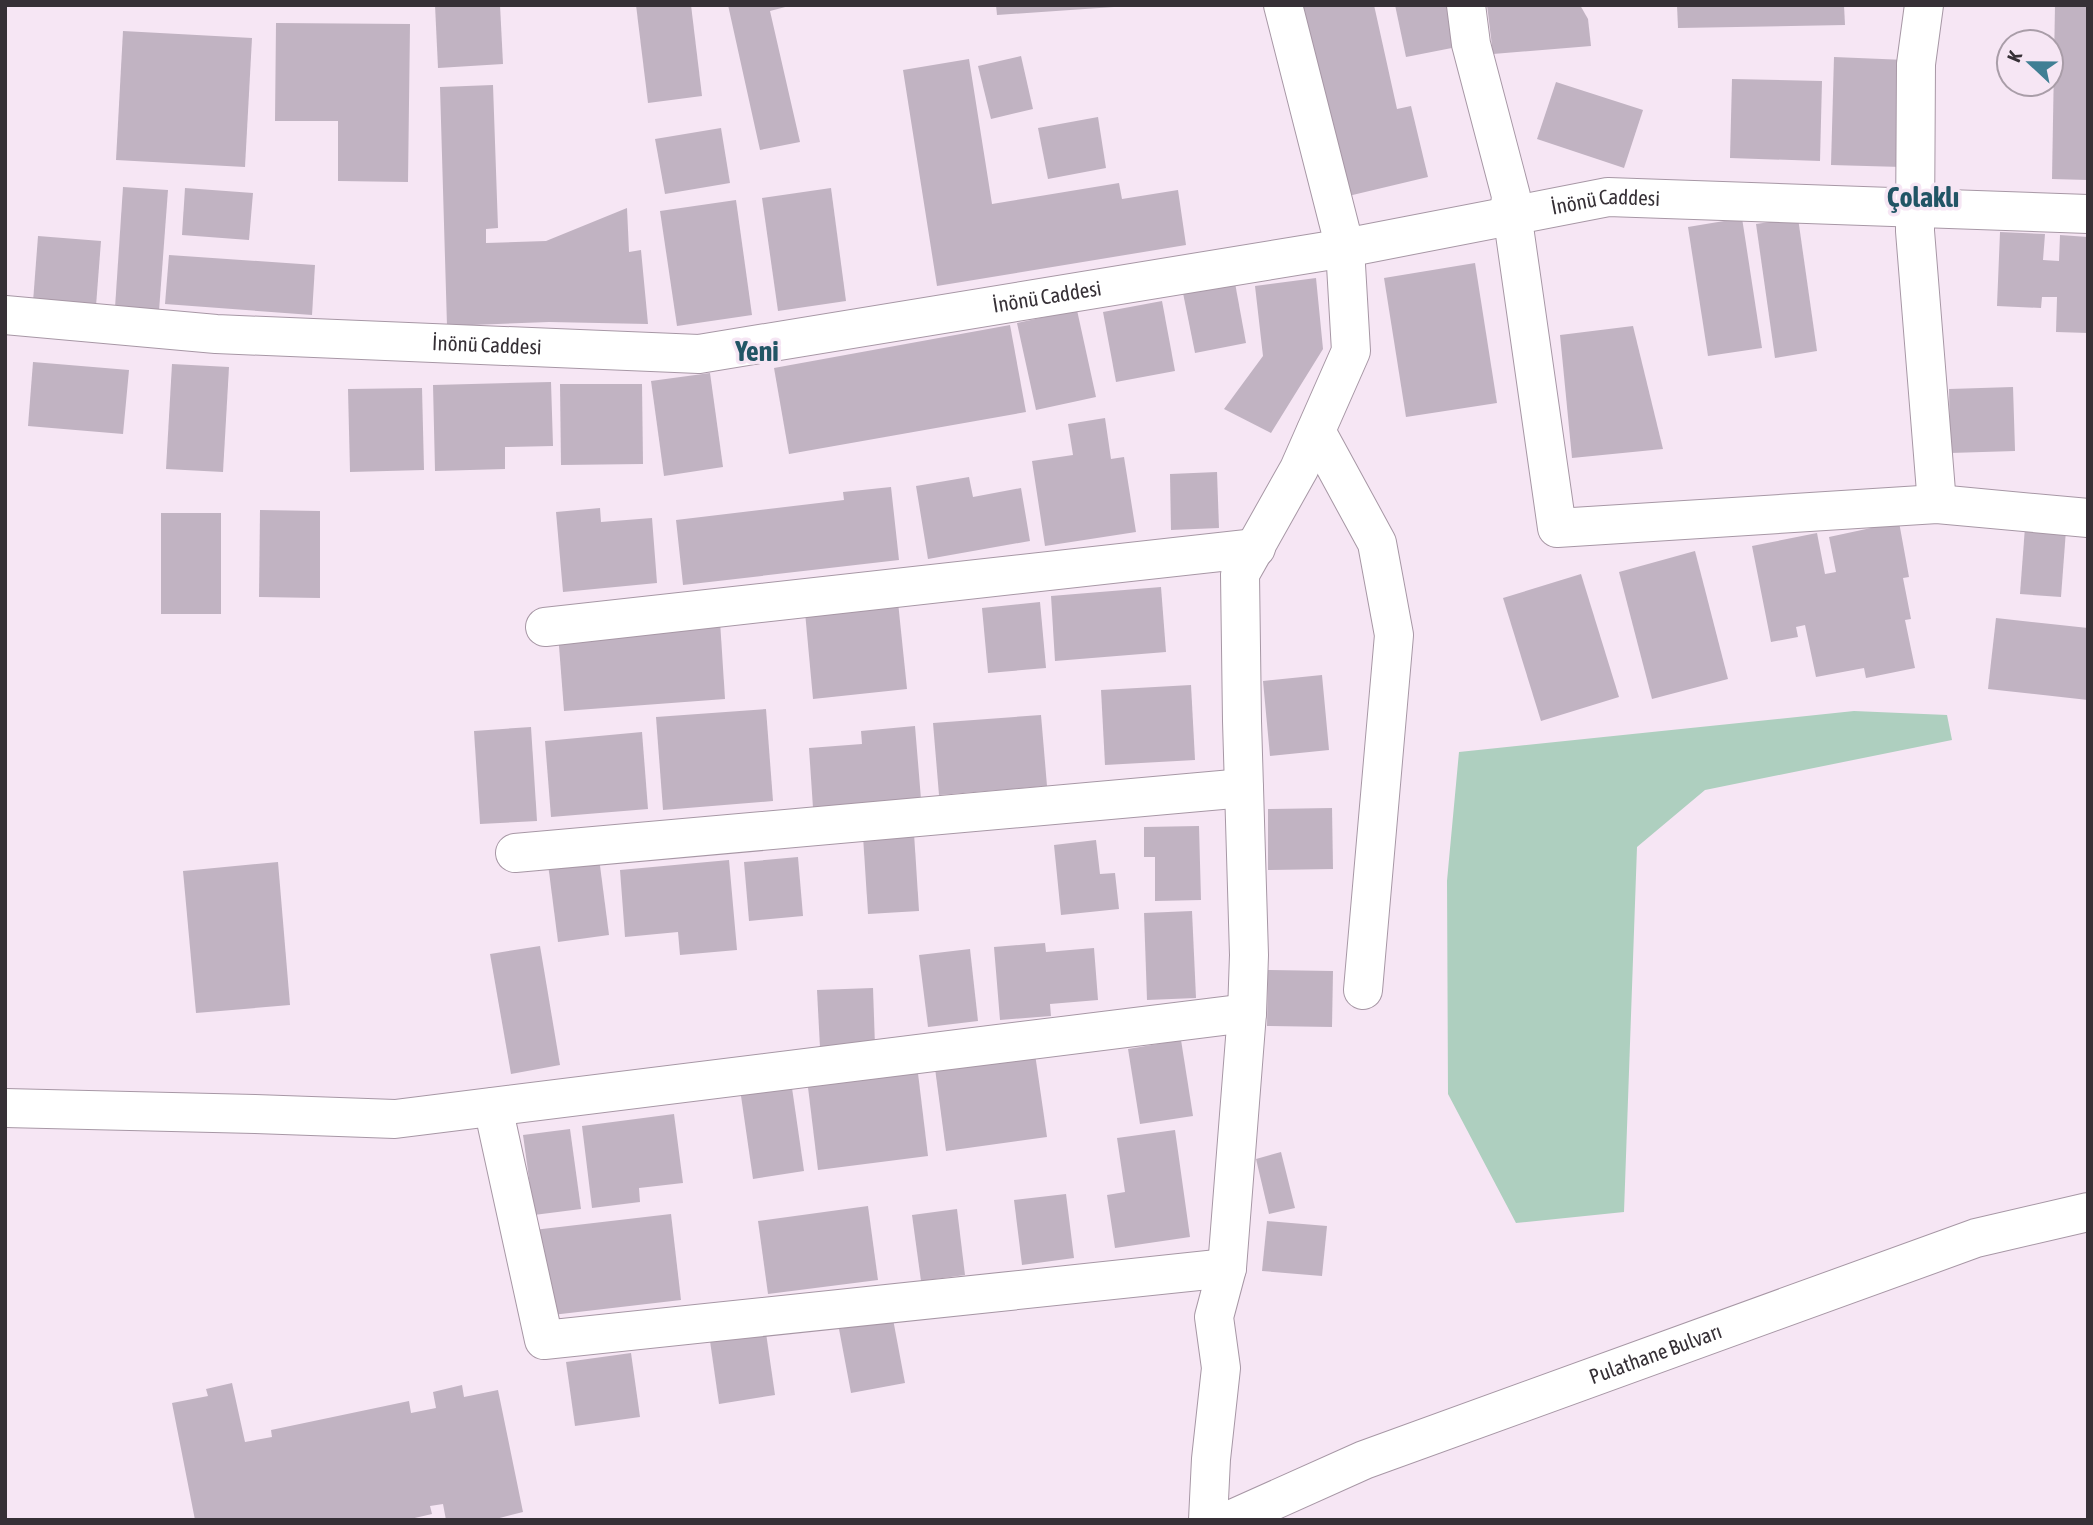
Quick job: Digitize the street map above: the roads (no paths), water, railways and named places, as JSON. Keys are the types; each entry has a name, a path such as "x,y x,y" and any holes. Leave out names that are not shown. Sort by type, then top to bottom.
{"street":[{"path":"1208,1520 1211,1459 1221,1367 1214,1317 1227,1268 1249,955 1240,575 1299,469 1351,351 1346,248 1283,5"},
{"path":"1466,5 1471,44 1511,197 1509,216 1515,234 1557,528 1937,503 2088,518"},
{"path":"1924,5 1916,64 1915,231 1937,503"},
{"name":"İnönü Caddesi","path":"5,315 216,334 699,354 1346,248 1608,197 2088,214"},
{"path":"1316,431 1377,543 1394,635 1363,990"},
{"path":"545,627 1256,548"},
{"path":"514,853 1244,788"},
{"path":"5,1108 395,1119 1247,1013"},
{"path":"493,1107 544,1340 1227,1268"},
{"name":"Pulathane Bulvarı","path":"1230,1520 1377,1456 1976,1238 2088,1212"}],"district":[{"name":"Çolaklı","path":"1923,197"},
{"name":"Yeni","path":"757,351"}]}
